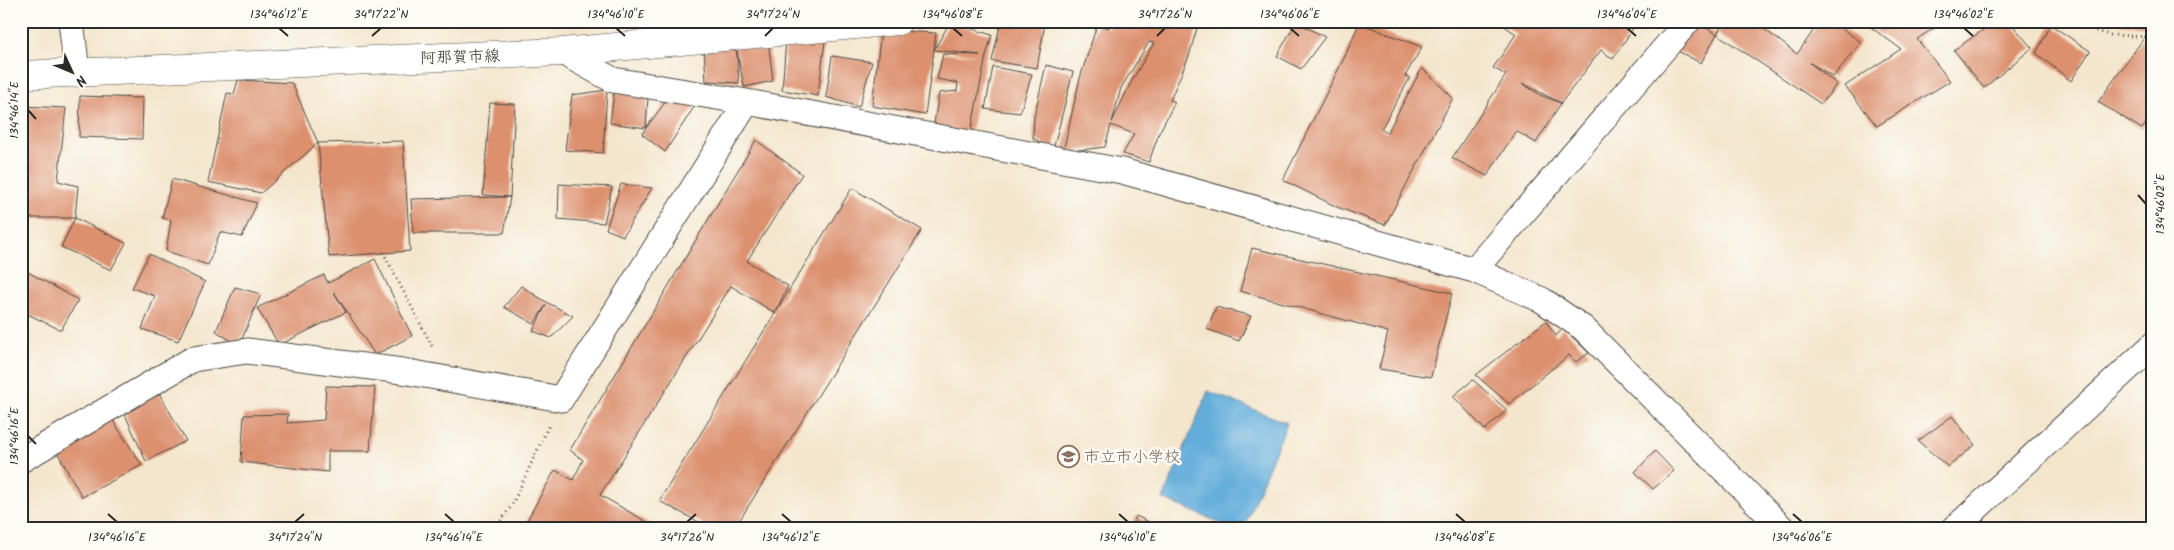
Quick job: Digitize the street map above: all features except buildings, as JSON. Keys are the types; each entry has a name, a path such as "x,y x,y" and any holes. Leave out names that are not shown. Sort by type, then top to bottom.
{"main road":[{"name":"阿那賀市線","path":"21,76 77,72 562,52 898,21"}],"street":[{"path":"71,21 77,72"},
{"path":"1474,270 1688,21"},
{"path":"562,52 613,80 747,102 1122,171 1474,270 1542,300 1583,328 1783,529"},
{"path":"21,460 193,359 247,351 402,371 561,399 747,102"},
{"path":"1954,529 2153,344"}],"path":[{"path":"2062,21 2110,35 2153,37"},
{"path":"383,252 450,380"},
{"path":"496,529 512,505 561,399"}],"water":[{"path":"1208,391 1287,423 1243,529 1235,529 1163,499"}],"place":[{"name":"市立市小学校","path":"1068,456"}]}
